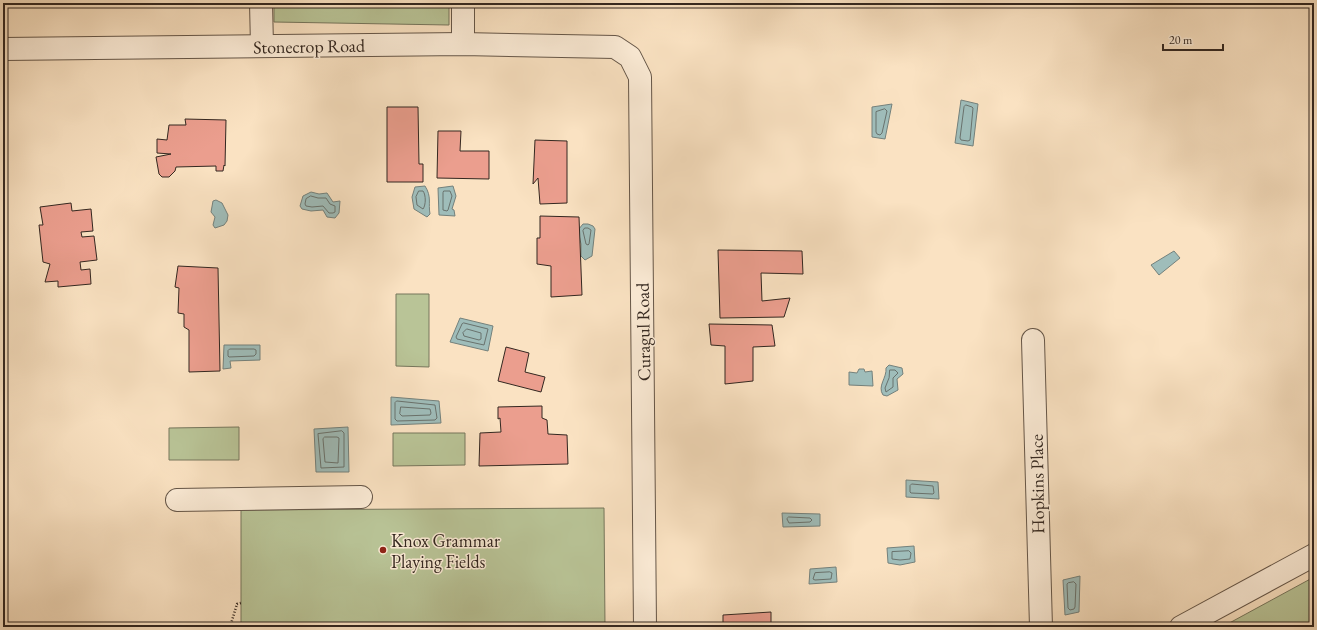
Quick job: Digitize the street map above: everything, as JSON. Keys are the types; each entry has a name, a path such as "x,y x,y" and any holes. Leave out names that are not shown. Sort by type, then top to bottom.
{"street":[{"path":"261,3 262,46"},
{"path":"463,3 463,44"},
{"name":"Stonecrop Road","path":"3,49 463,44 615,47"},
{"name":"Curagul Road","path":"615,47 630,56 640,77 645,627"},
{"name":"Hopkins Place","path":"1033,340 1041,627"},
{"path":"177,500 361,497"},
{"path":"1181,627 1314,556"}],"path":[{"path":"230,627 237,604 241,603"}],"green space":[{"path":"274,3 449,3 449,25 274,22"},
{"path":"396,294 429,294 429,367 396,366"},
{"path":"239,427 239,460 169,460 169,428"},
{"path":"393,433 465,433 465,465 393,466"},
{"path":"604,508 605,627 241,627 241,510"},
{"path":"1314,577 1314,627 1222,627"}],"water":[{"path":"961,100 978,104 973,146 955,143"},
{"path":"892,104 885,139 872,137 872,107"},
{"path":"425,186 428,193 430,214 427,217 414,209 412,197 415,187"},
{"path":"453,186 456,196 452,209 454,210 455,216 439,215 438,188"},
{"path":"311,192 319,194 327,193 333,202 340,201 339,213 335,218 327,217 323,210 311,211 302,209 300,206 303,196"},
{"path":"216,200 222,203 228,215 227,221 224,225 215,228 213,225 215,217 211,212 213,201"},
{"path":"583,224 593,226 595,229 592,256 585,260 581,256 581,244 578,230"},
{"path":"1174,251 1180,258 1159,275 1151,265"},
{"path":"460,318 493,326 488,351 450,342"},
{"path":"224,345 260,345 260,360 230,361 231,368 223,369"},
{"path":"889,365 902,368 903,374 897,379 898,390 887,396 883,395 881,388 886,368"},
{"path":"859,369 864,369 865,372 872,371 873,386 849,385 849,372 857,373"},
{"path":"391,397 439,401 441,423 391,425"},
{"path":"348,427 349,472 316,472 314,429"},
{"path":"906,480 938,482 939,499 906,497"},
{"path":"782,513 820,514 820,526 783,527"},
{"path":"914,546 915,562 900,565 888,563 887,548"},
{"path":"836,567 837,582 809,584 810,569"},
{"path":"1080,576 1079,612 1065,615 1063,580"}],"building":[{"path":"387,107 418,107 419,164 423,164 423,182 387,182"},
{"path":"185,119 226,120 225,166 224,165 223,171 216,171 216,166 176,167 175,171 169,177 162,177 159,174 156,157 171,154 157,153 157,139 167,140 169,125 186,125"},
{"path":"438,131 461,131 460,151 489,151 489,179 437,178"},
{"path":"535,140 567,141 567,203 540,204 538,178 533,184"},
{"path":"71,203 72,211 91,209 93,231 81,232 82,237 94,236 97,260 80,262 81,270 90,269 91,284 58,287 58,281 45,282 50,264 43,262 39,225 43,225 40,207"},
{"path":"540,216 579,217 582,295 551,297 551,266 537,264 537,238 540,238"},
{"path":"718,250 802,251 803,274 761,273 762,301 790,298 784,317 720,318"},
{"path":"178,266 218,268 220,371 189,372 189,330 184,327 184,314 178,313 179,288 175,287"},
{"path":"709,324 772,325 775,346 753,347 753,381 725,384 725,346 711,345"},
{"path":"506,347 529,353 525,372 545,377 541,392 498,381"},
{"path":"542,406 542,418 547,420 548,434 567,435 568,464 479,466 480,433 501,432 500,418 498,419 498,407"},
{"path":"771,612 771,627 723,627 723,615"}],"place":[{"name":"Knox Grammar Playing Fields","path":"383,550"}]}
